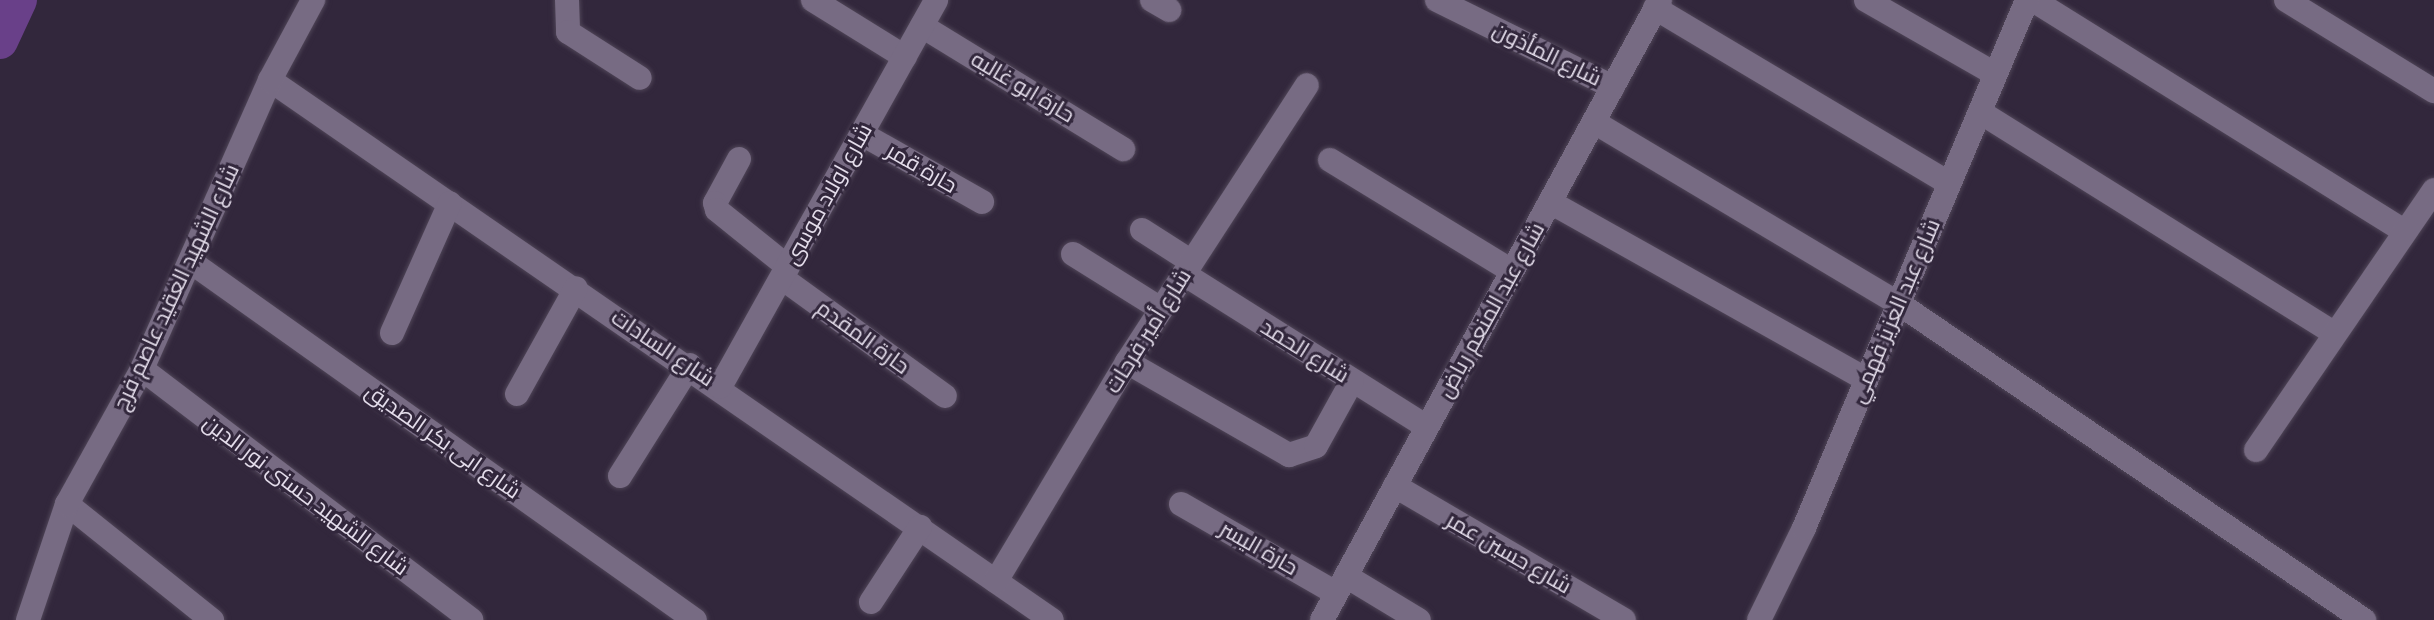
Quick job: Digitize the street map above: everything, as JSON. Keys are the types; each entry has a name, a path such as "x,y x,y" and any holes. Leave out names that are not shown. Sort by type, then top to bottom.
{"street":[{"name":"شارع الشهيد العقيد عاصم فرج","path":"28,620 67,504 142,369 270,80 313,0"},
{"path":"567,0 568,32 640,78"},
{"path":"813,0 905,57"},
{"name":"شارع اولاد موسى","path":"720,387 936,0"},
{"name":"شارع المأذون","path":"1437,0 1613,87"},
{"path":"1866,0 1995,74"},
{"path":"2030,0 2405,232"},
{"name":"شارع عبد العزيز فهمي","path":"1759,620 1866,379 1995,74 2030,0"},
{"path":"2286,0 2434,91"},
{"path":"1658,4 1949,183"},
{"name":"شارع عبد المنعم رياض","path":"1322,620 1658,4"},
{"name":"حارة ابو غاليه","path":"922,26 1123,149"},
{"name":"شارع السادات","path":"270,80 690,365 1052,620"},
{"name":"شارع أمير فرحات","path":"996,581 1127,362 1307,85"},
{"path":"1980,112 2333,333"},
{"path":"1594,122 1898,303 2364,620"},
{"name":"حارة قمر","path":"862,134 982,202"},
{"name":"حارة المقدم","path":"739,159 715,203 717,210 785,272 945,396"},
{"path":"1330,160 1512,271"},
{"path":"2256,450 2333,333 2434,190"},
{"path":"1550,202 1866,379"},
{"path":"392,333 450,203"},
{"name":"شارع الحمد","path":"1142,230 1188,268 1352,381 1427,427"},
{"path":"1073,254 1161,309"},
{"name":"شارع ابى بكر الصديق","path":"191,262 695,620"},
{"path":"517,394 576,288"},
{"path":"1127,362 1289,455 1316,446 1352,381"},
{"path":"620,476 690,365"},
{"name":"شارع الشهيد حسنى نور الدين","path":"142,369 471,620"},
{"name":"شارع حسين عمر","path":"1395,486 1624,620"},
{"path":"67,504 212,620"},
{"name":"حارة اليسر","path":"1181,504 1419,620"},
{"path":"871,602 920,527"}],"waterway":[{"path":"0,41 19,0"}]}
